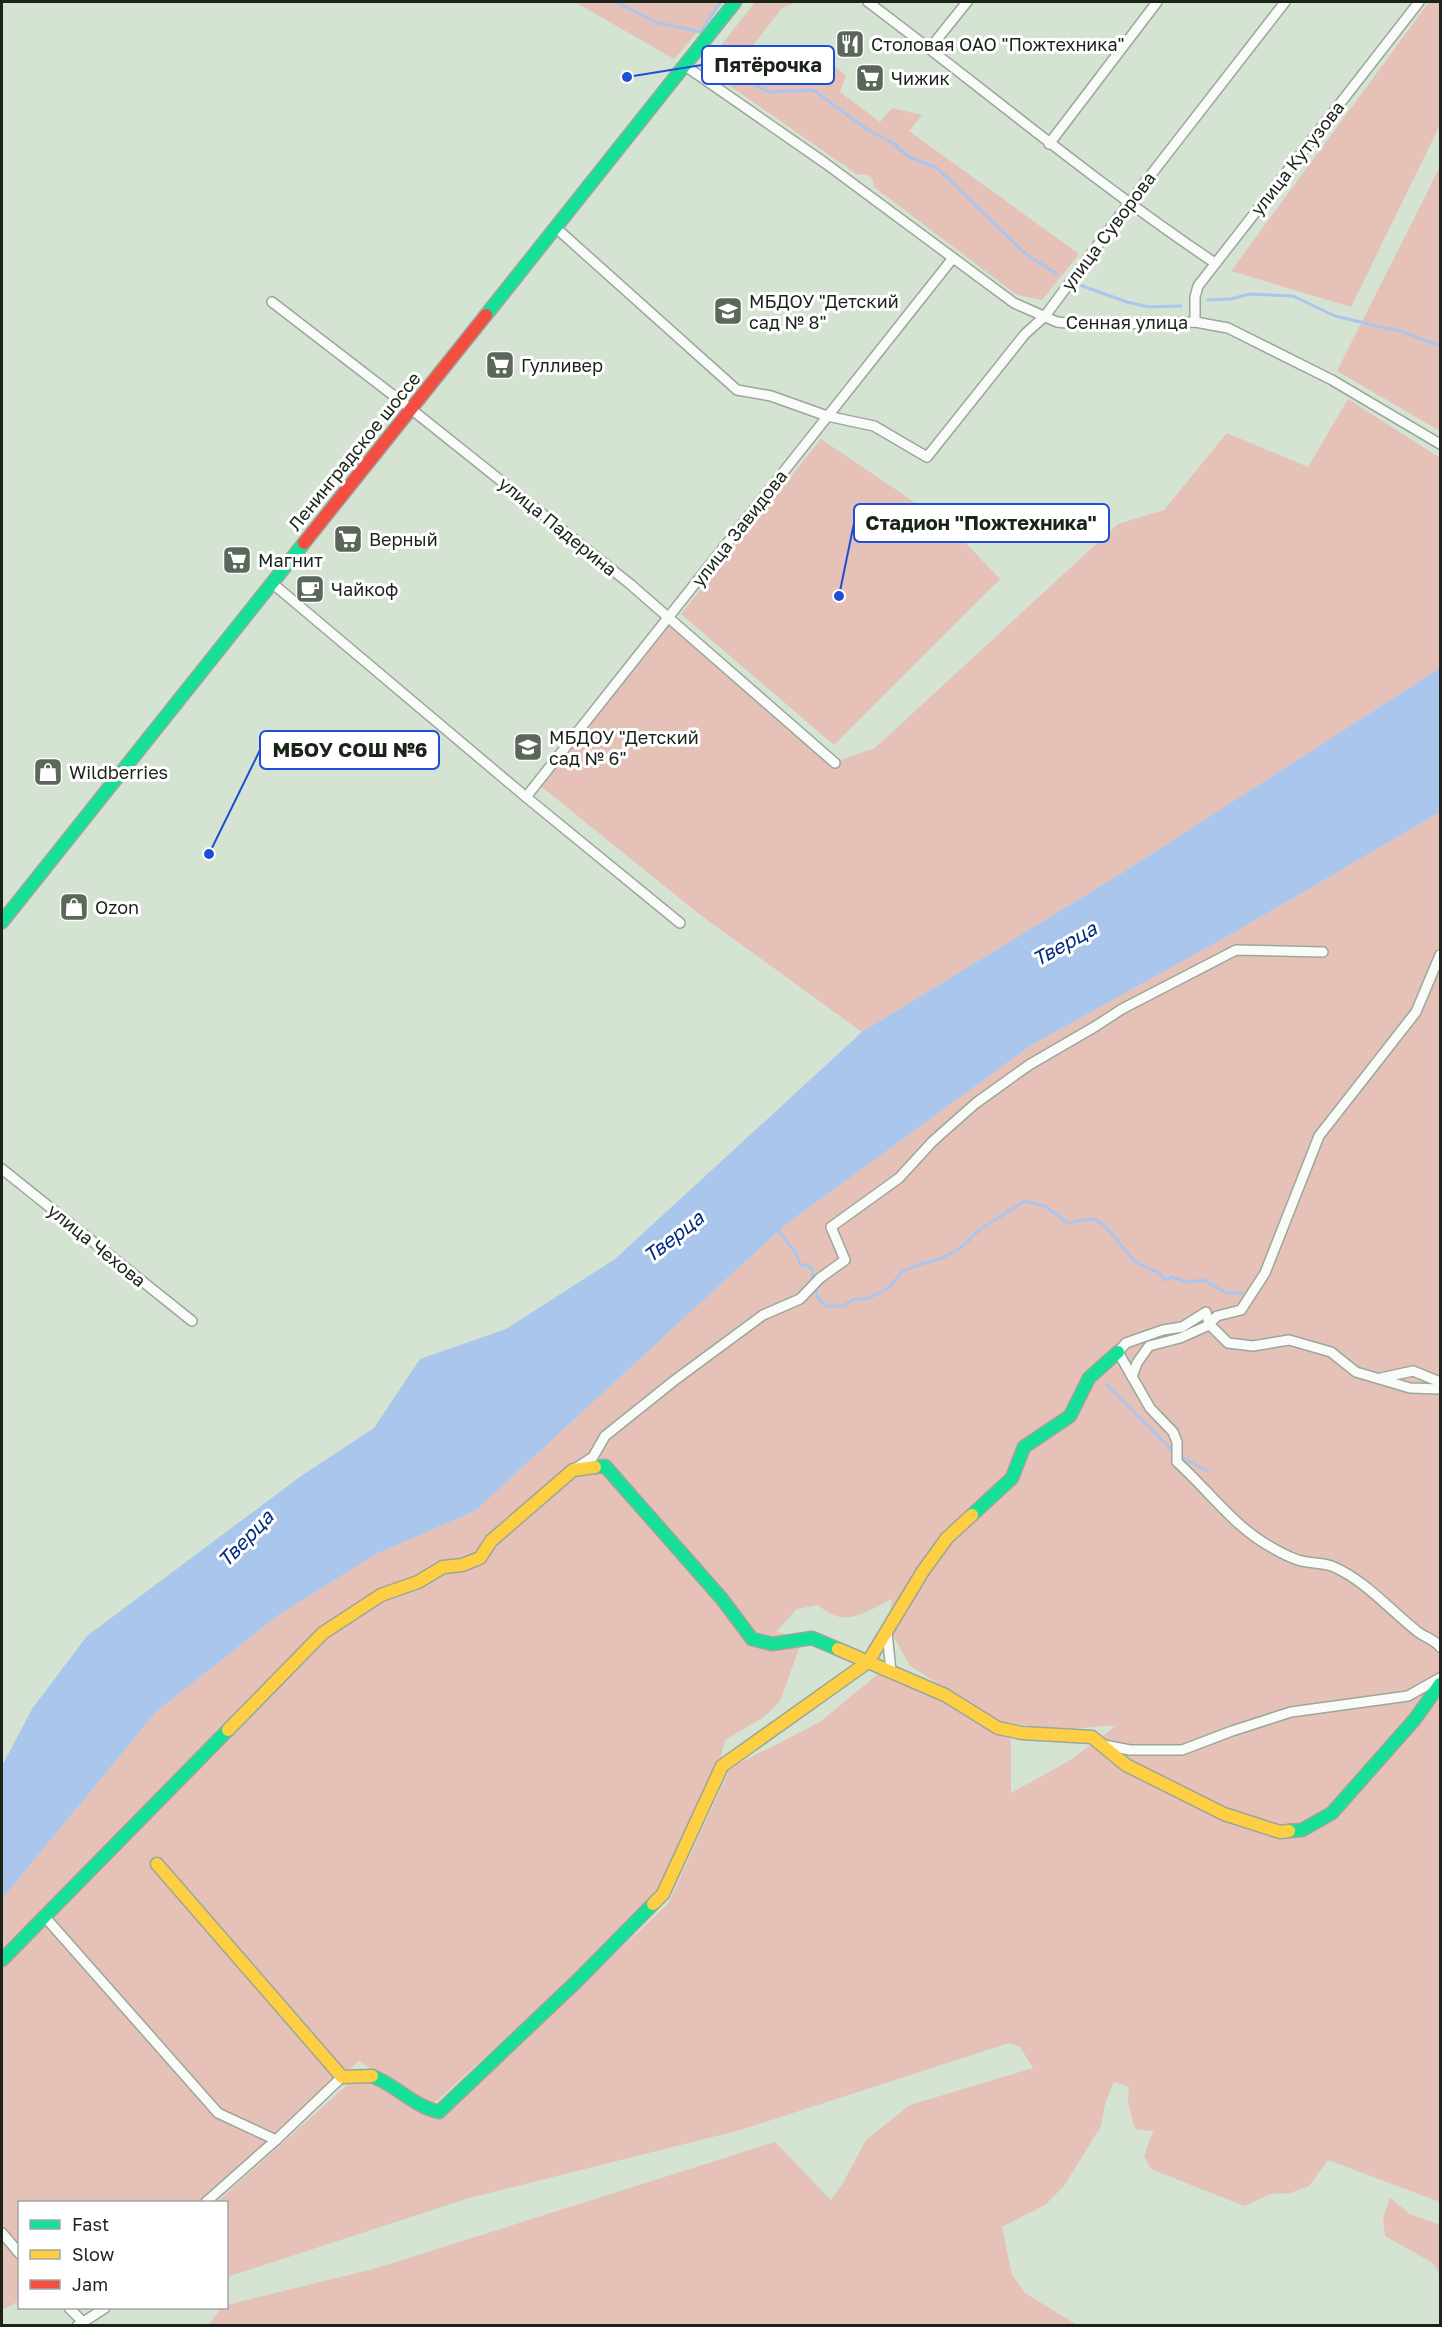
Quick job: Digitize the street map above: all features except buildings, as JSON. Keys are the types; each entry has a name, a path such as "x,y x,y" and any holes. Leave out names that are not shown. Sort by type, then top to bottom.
{"street":[{"name":"Ленинградское шоссе","path":"2,922 735,2"},
{"path":"868,2 930,48 1049,144 1215,262"},
{"path":"930,48 967,2"},
{"path":"1049,144 1157,2"},
{"name":"улица Суворова","path":"827,417 874,426 927,457 1025,334 1045,316 1129,203 1285,2"},
{"name":"улица Кутузова","path":"1195,322 1195,297 1198,286 1419,2"},
{"name":"Сенная улица","path":"684,65 825,164 1014,303 1057,322 1086,325 1195,322 1228,328 1332,380 1440,444"},
{"path":"555,227 737,390 771,396 827,417"},
{"name":"улица Завидова","path":"526,797 953,258"},
{"name":"улица Падерина","path":"272,302 411,409 669,617 835,762"},
{"path":"272,583 680,923"},
{"path":"2,1960 323,1633 381,1595 418,1582 443,1567 462,1565 480,1558 492,1541 573,1470 593,1457 605,1436 675,1380 763,1315 800,1299 820,1278 845,1260 831,1227 899,1178 933,1141 976,1103 1029,1065 1122,1009 1236,950 1323,952"},
{"path":"1132,1377 1137,1363 1149,1346 1180,1338 1209,1324 1217,1316 1241,1310 1265,1273 1319,1136 1416,1012 1440,955"},
{"name":"улица Чехова","path":"2,1169 192,1321"},
{"path":"207,2201 342,2077 370,2076 388,2084 424,2108 439,2112 577,1981 663,1894 722,1766 868,1662 923,1571 947,1538 1012,1478 1024,1447 1070,1416 1089,1378 1126,1343 1163,1330 1182,1327 1206,1312 1209,1324 1228,1343 1253,1346 1289,1340 1330,1352 1356,1372 1410,1388 1440,1389"},
{"path":"1118,1352 1150,1408 1173,1432 1177,1442 1177,1462 1197,1480 1226,1513 1274,1548 1298,1560 1332,1566 1348,1574 1422,1635 1436,1641 1440,1647"},
{"path":"1381,1378 1413,1371 1440,1383"},
{"path":"573,1470 605,1466 722,1599 752,1638 772,1644 812,1638 945,1695 998,1728 1022,1733 1092,1737 1126,1765 1224,1814 1280,1832 1302,1830 1332,1813 1415,1719 1440,1684"},
{"path":"887,1633 891,1671"},
{"path":"1104,1745 1130,1750 1182,1750 1291,1712 1408,1696 1440,1678"},
{"path":"157,1864 342,2077"},
{"path":"45,1917 218,2113 276,2140"},
{"path":"2,2233 18,2252"},
{"path":"70,2309 80,2324 102,2309"}],"shaded area":[{"path":"575,2 723,2 674,59"},
{"path":"755,2 797,2 782,8 754,44 761,61 781,74 805,45 846,75 840,92 880,122 892,108 922,115 909,131 1079,254 1042,300 1017,295 874,187 872,178 866,174 858,175 723,81 716,52"},
{"path":"1429,2 1440,2 1440,125 1351,307 1231,271"},
{"path":"1440,167 1440,431 1337,371"},
{"path":"1348,399 1440,458 1440,668 1125,871 862,1032 699,914 537,783 669,617 835,762 875,748 1118,524 1164,510 1227,433 1308,467"},
{"path":"821,439 901,493 959,536 1000,579 834,745 681,614"},
{"path":"1440,812 1440,2202 1328,2160 1309,2186 1290,2193 1271,2194 1244,2206 1151,2169 1144,2156 1154,2129 1150,2131 1135,2129 1128,2103 1129,2087 1114,2082 1105,2104 1101,2126 1064,2186 1045,2205 1002,2227 1012,2275 1025,2293 1077,2325 209,2325 220,2309 228,2309 228,2305 377,2268 775,2142 831,2200 866,2140 910,2105 1033,2068 1020,2047 1009,2043 740,2130 469,2198 228,2277 228,2201 218,2201 358,2075 440,2118 668,1904 730,1768 820,1722 883,1670 1011,1740 1011,1793 1069,1761 1117,1725 1060,1730 999,1721 910,1666 888,1627 892,1599 863,1613 846,1617 837,1616 818,1605 797,1609 776,1632 803,1638 780,1701 764,1717 725,1740 718,1767 659,1889 574,1976 430,2107 359,2061 204,2201 18,2201 18,2302 2,2310 2,1899 156,1712 277,1616 376,1554 475,1511 785,1225 1030,1046 1235,932"},
{"path":"1390,2198 1410,2214 1440,2225 1440,2276 1433,2263 1385,2236 1383,2218"}],"water":[{"name":"Тверца","path":"1440,668 1440,812 1235,932 1030,1046 785,1225 475,1511 376,1554 277,1616 156,1712 2,1899 2,1766 32,1709 87,1636 301,1476 374,1428 420,1359 506,1329 615,1259 862,1032 1125,871"}],"waterway":[{"path":"616,2 655,22 700,32 721,2"},
{"path":"731,52 747,77 758,87 769,92 813,90 868,130 893,143 909,157 937,168 1027,255 1057,274"},
{"path":"1077,284 1127,302 1149,307 1181,306"},
{"path":"1208,300 1231,299 1250,294 1293,296 1335,316 1403,332 1440,346"},
{"path":"777,1229 796,1253 801,1266 806,1265 813,1269 812,1277 818,1299 826,1306 844,1306 854,1299 867,1299 890,1287 902,1272 945,1257 963,1246 978,1231 1024,1201 1045,1206 1068,1223 1086,1219 1096,1220 1135,1261 1159,1273 1165,1280 1172,1277 1186,1282 1204,1280 1226,1293 1242,1293"},
{"path":"1106,1384 1174,1452"},
{"path":"1181,1457 1207,1471"}],"traffic: fast":[{"path":"486,315 735,2"},
{"path":"2,922 304,543"},
{"path":"972,1515 1012,1478 1024,1447 1070,1416 1089,1378 1118,1352"},
{"path":"595,1467 605,1466 722,1599 752,1639 772,1644 812,1638 838,1649"},
{"path":"1289,1831 1302,1830 1332,1813 1415,1719 1440,1684"},
{"path":"2,1960 228,1730"},
{"path":"372,2076 421,2105 439,2112 577,1981 653,1904"}],"traffic: slow":[{"path":"228,1730 323,1633 381,1595 418,1582 443,1567 462,1565 480,1558 491,1541 573,1470 595,1467"},
{"path":"653,1904 663,1894 722,1766 868,1662 923,1571 947,1538 972,1515"},
{"path":"838,1649 945,1695 998,1728 1022,1733 1092,1737 1126,1765 1224,1814 1280,1832 1289,1831"},
{"path":"157,1864 342,2077 372,2076"}],"traffic: jam":[{"path":"304,543 486,315"}],"place":[{"name":"Столовая ОАО \"Пожтехника\"","path":"850,44"},
{"name":"Пятёрочка","path":"627,77"},
{"name":"Чижик","path":"870,78"},
{"name":"МБДОУ \"Детский сад № 8\"","path":"728,311"},
{"name":"Гулливер","path":"500,365"},
{"name":"Верный","path":"348,539"},
{"name":"Магнит","path":"237,560"},
{"name":"Чайкоф","path":"310,589"},
{"name":"Стадион \"Пожтехника\"","path":"839,596"},
{"name":"МБДОУ \"Детский сад № 6\"","path":"528,747"},
{"name":"Wildberries","path":"48,772"},
{"name":"МБОУ СОШ №6","path":"209,854"},
{"name":"Ozon","path":"74,907"}]}
